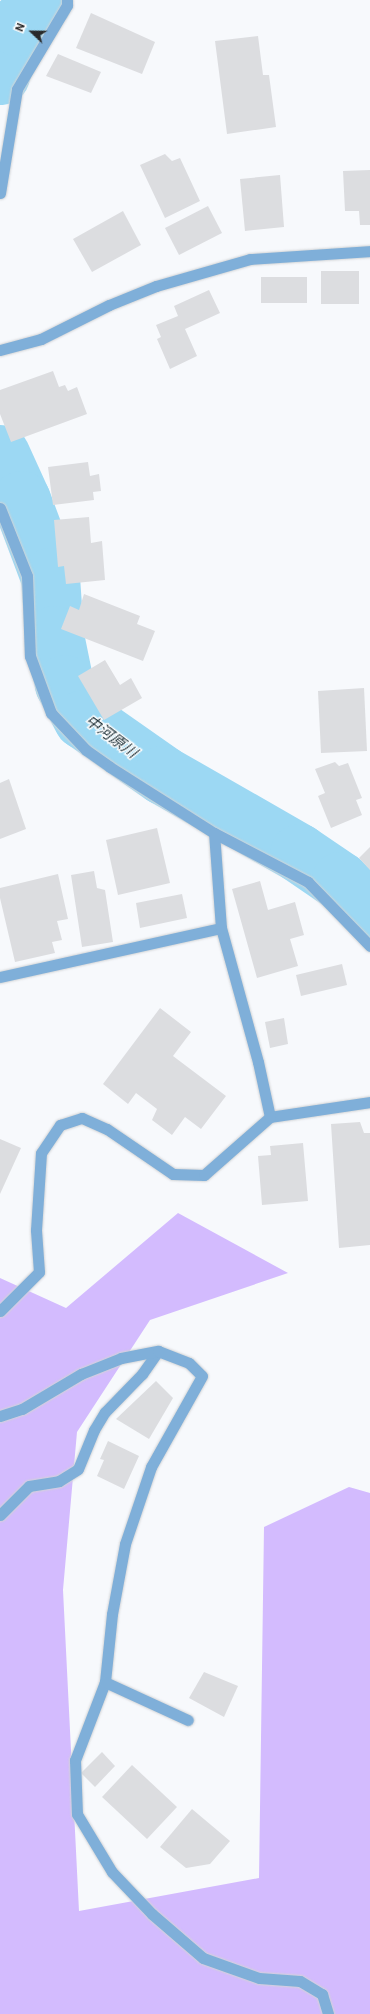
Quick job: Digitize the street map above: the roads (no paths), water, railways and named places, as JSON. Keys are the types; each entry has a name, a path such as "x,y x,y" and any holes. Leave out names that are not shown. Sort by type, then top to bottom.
{"street":[{"path":"0,193 17,89 67,2"},
{"path":"0,350 41,339 109,305 156,286 250,259 370,251"},
{"path":"0,508 27,576 30,656 51,713 86,750 110,767 214,833 308,882 370,946"},
{"path":"214,833 221,928 258,1062 270,1117"},
{"path":"0,977 221,928"},
{"path":"0,1310 39,1272 36,1230 41,1153 60,1125 82,1118 107,1129 173,1174 204,1176 270,1117 370,1102"},
{"path":"0,1416 22,1409 81,1374 122,1358 158,1352 189,1363 202,1376 151,1466 125,1544 112,1614 104,1682 75,1760 77,1814 112,1872 152,1914 203,1958 259,1978 300,1981 322,1994 328,2014"},
{"path":"0,1515 29,1486 59,1481 78,1469 94,1430 105,1412 142,1374 158,1352"},
{"path":"104,1682 188,1720"}],"waterway":[{"name":"中河原川","path":"0,75 16,26 43,0"},
{"name":"中河原川","path":"0,454 21,500 50,577 54,635 64,684 83,719 163,775 299,853 340,881 370,911"}]}
